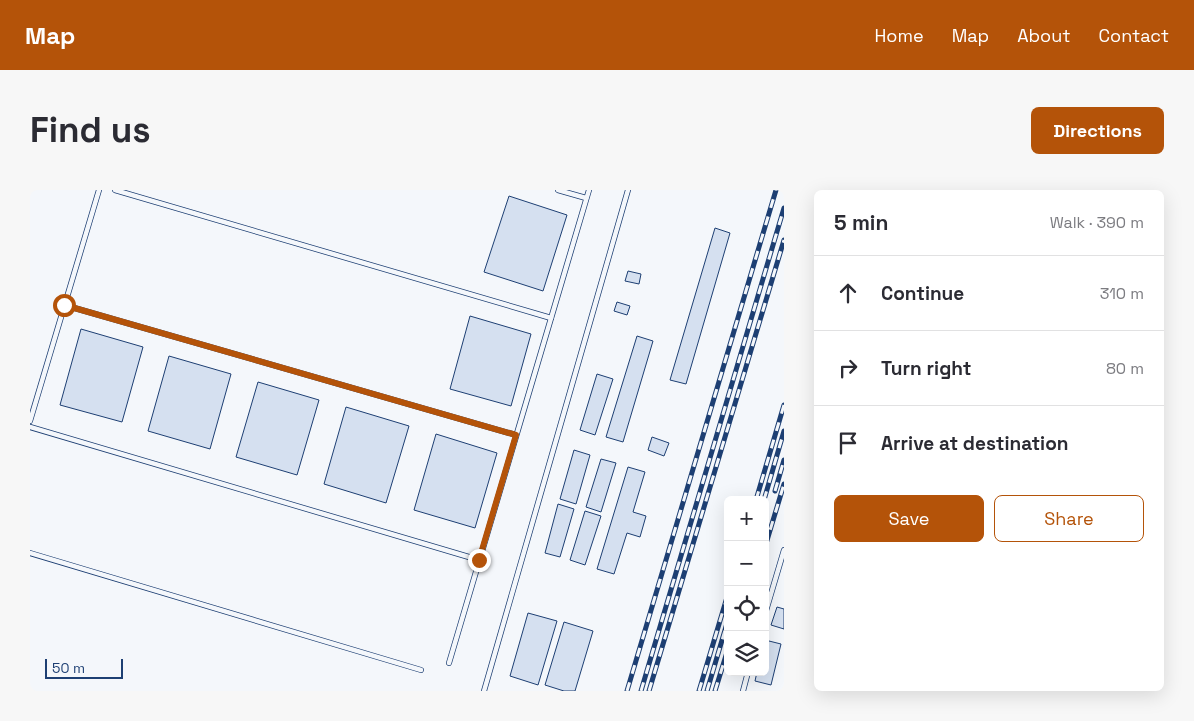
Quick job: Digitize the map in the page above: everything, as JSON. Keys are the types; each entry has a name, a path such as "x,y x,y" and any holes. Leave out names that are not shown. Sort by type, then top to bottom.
{"lane":[{"path":"30,421 99,190"},
{"path":"114,190 551,318"},
{"path":"558,190 586,198"},
{"path":"449,663 589,190"},
{"path":"484,691 628,190"},
{"path":"64,305 516,435"},
{"path":"30,427 479,560"},
{"path":"769,601 784,550"},
{"path":"30,553 421,670"},
{"path":"743,691 747,676"}],"building":[{"path":"509,196 567,215 543,291 484,272"},
{"path":"715,228 730,233 686,384 670,380"},
{"path":"628,271 641,274 639,284 625,281"},
{"path":"617,302 630,306 627,315 614,311"},
{"path":"470,316 531,334 511,406 450,389"},
{"path":"81,329 143,347 122,422 60,405"},
{"path":"637,336 653,341 623,442 606,437"},
{"path":"169,356 231,374 210,449 148,431"},
{"path":"597,374 613,379 595,435 580,430"},
{"path":"258,382 319,400 297,475 236,457"},
{"path":"346,407 409,426 386,503 324,484"},
{"path":"436,434 497,453 475,528 414,510"},
{"path":"652,437 669,443 664,456 648,450"},
{"path":"574,450 590,455 576,504 560,499"},
{"path":"601,459 616,463 601,512 586,507"},
{"path":"628,467 645,472 633,512 646,516 640,537 627,533 614,574 597,569"},
{"path":"558,504 574,509 560,557 545,553"},
{"path":"585,511 601,516 585,565 570,560"},
{"path":"777,607 784,609 784,629 771,625"},
{"path":"528,613 557,621 538,685 510,676"},
{"path":"564,622 593,631 575,691 564,691 545,685"},
{"path":"769,641 781,644 771,685 755,681 756,676 769,676"}],"railway":[{"path":"627,691 776,190"},
{"path":"641,691 784,208"},
{"path":"649,691 784,240"},
{"path":"757,496 784,405"},
{"path":"765,496 784,431"},
{"path":"775,491 784,460"},
{"path":"767,541 784,484"},
{"path":"699,691 724,607"},
{"path":"707,691 725,631"},
{"path":"715,691 724,662"}],"route":[{"path":"64,305 516,435 479,560"}]}
